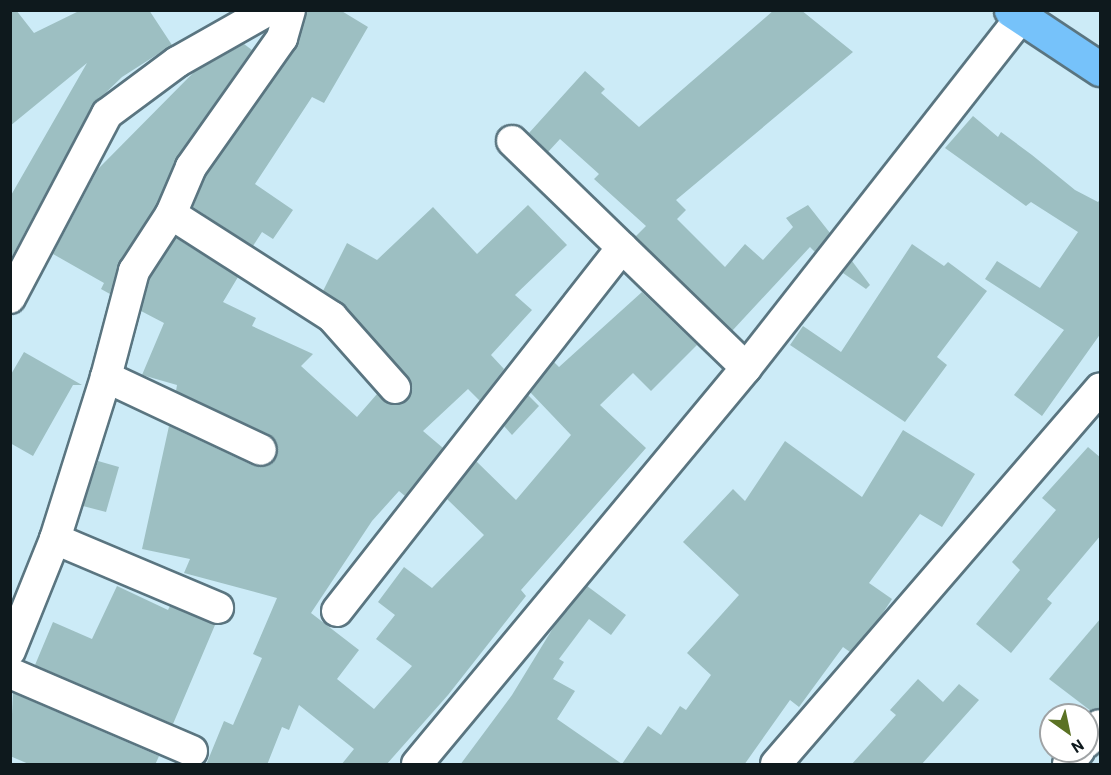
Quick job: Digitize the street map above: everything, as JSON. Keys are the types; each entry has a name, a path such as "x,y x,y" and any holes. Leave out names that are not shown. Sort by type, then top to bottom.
{"highway":[{"path":"1016,14 1101,69"}],"street":[{"path":"10,298 106,114 177,62 269,10"},
{"path":"10,651 55,539 106,378 134,271 171,214 191,167 282,38 290,10"},
{"path":"417,765 746,368 1016,14"},
{"path":"512,141 746,368"},
{"path":"171,214 332,317 394,388"},
{"path":"337,611 622,247"},
{"path":"106,378 261,450"},
{"path":"776,765 1101,388"},
{"path":"55,539 218,608"},
{"path":"10,673 192,751"}],"building":[{"path":"10,10 16,10 34,33 81,10 149,10 172,45 122,77 92,106 10,260 10,197 87,63 10,126"},
{"path":"307,10 340,10 368,27 324,103 312,97 255,184 293,210 273,239 262,232 253,246 193,207 206,175 296,48"},
{"path":"774,10 801,10 853,52 676,200 686,210 677,219 725,267 745,244 763,260 793,227 786,218 808,205 830,233 815,252 810,247 732,331 635,237 646,226 594,179 599,174 560,139 548,152 529,133 585,71 605,89 601,93 639,127"},
{"path":"244,44 252,50 177,157 156,206 119,262 110,294 101,289 104,283 53,254 98,169 194,72"},
{"path":"973,116 998,137 1001,132 1075,190 1098,202 1101,198 1101,333 1042,416 1014,395 1064,330 985,279 997,261 1040,288 1078,232 1031,202 1026,206 945,148"},
{"path":"528,205 567,245 515,295 532,310 491,355 504,369 480,401 468,389 423,431 443,448 405,496 399,491 372,521 311,613 359,650 337,679 374,709 412,666 376,639 395,615 378,602 404,567 432,588 484,535 447,499 476,461 516,500 571,435 530,392 554,362 559,367 642,292 697,345 651,391 633,373 600,405 646,448 521,590 526,596 448,695 386,765 341,765 354,749 299,705 289,730 282,727 267,765 206,765 224,721 233,725 262,658 253,654 277,598 184,573 190,559 142,549 169,426 254,466 271,464 278,448 268,434 176,391 177,385 142,375 164,323 141,311 150,278 176,238 238,277 223,302 256,318 252,326 313,354 301,366 357,417 377,394 390,404 406,401 412,385 345,306 323,291 347,243 377,260 433,207 477,254"},
{"path":"912,244 944,266 948,262 987,291 937,357 947,365 905,422 790,345 803,326 841,352"},
{"path":"852,261 870,285 866,289 843,273"},
{"path":"24,352 82,385 73,385 33,456 10,443 10,376"},
{"path":"528,395 539,406 512,435 504,426"},
{"path":"903,430 975,474 942,527 920,514 869,583 892,599 881,616 850,652 843,647 799,707 790,700 744,765 460,765 512,695 553,628 587,586 626,615 611,635 589,619 559,659 564,662 553,679 575,691 557,719 622,764 648,726 661,735 680,706 686,710 711,675 687,653 739,595 683,542 733,489 745,501 785,441 862,497"},
{"path":"1088,447 1101,458 1101,535 1047,599 1052,603 1011,653 976,624 1020,570 1012,562 1056,510 1042,498"},
{"path":"98,461 119,467 106,512 83,506"},
{"path":"117,586 168,610 170,606 215,625 173,724 35,665 53,622 92,639"},
{"path":"1101,618 1101,708 1099,709 1099,703 1080,703 1049,679"},
{"path":"918,679 943,702 959,684 979,700 921,765 851,765 896,715 890,710"},
{"path":"13,693 159,756 155,765 31,765 10,756"}]}
